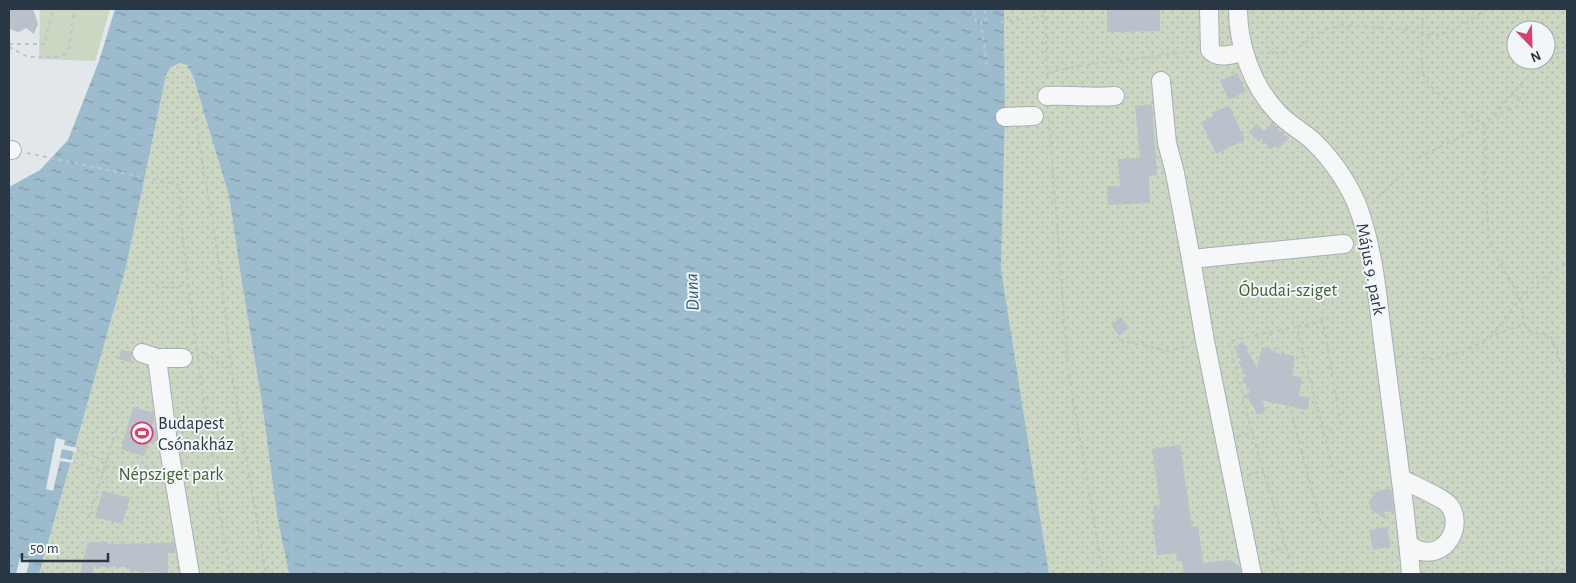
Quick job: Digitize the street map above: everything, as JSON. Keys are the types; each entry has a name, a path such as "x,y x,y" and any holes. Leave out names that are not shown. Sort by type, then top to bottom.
{"street":[{"path":"1209,9 1210,50 1213,54 1218,56 1244,52"},
{"name":"Május 9. park","path":"1238,9 1244,52 1263,94 1278,113 1313,141 1339,171 1358,209 1372,257 1378,289 1384,353 1402,479 1410,559"},
{"path":"1161,81 1168,143 1205,340 1251,567"},
{"path":"1047,96 1091,96 1100,98 1115,96"},
{"path":"1005,117 1034,116"},
{"path":"1191,259 1344,244"},
{"path":"190,354 149,355 171,464 190,574"},
{"path":"1397,574 1418,550 1429,552 1445,545 1452,536 1456,520 1448,502 1402,479"}],"path":[{"path":"9,46 44,44 53,9"},
{"path":"9,46 28,57 58,57 65,54 69,48 74,9"},
{"path":"974,10 976,21 981,21 986,20 985,9"},
{"path":"1045,9 1047,96 1068,369 1103,574"},
{"path":"1423,9 1423,71 1428,83 1484,125"},
{"path":"1244,52 1277,53 1293,51 1322,32 1342,26 1401,29 1438,35 1453,31 1487,9"},
{"path":"1001,22 1045,16"},
{"path":"981,21 988,67"},
{"path":"1358,209 1373,203 1420,157 1484,125 1521,84 1567,45"},
{"path":"1046,73 1079,66 1210,50"},
{"path":"1491,117 1518,106 1519,100 1524,95 1521,84"},
{"path":"1512,94 1519,100"},
{"path":"195,118 222,275 232,375 266,574"},
{"path":"1484,125 1489,234 1500,264 1520,299 1523,324 1534,334 1550,335 1565,373 1567,390"},
{"path":"17,151 180,185 181,224 188,286 190,354"},
{"path":"1493,335 1520,299 1551,272 1567,263"},
{"path":"1321,283 1326,293 1321,321 1323,321 1327,340 1341,428 1323,432"},
{"path":"155,285 169,288 188,286"},
{"path":"1294,568 1252,433 1229,340 1321,321"},
{"path":"1384,353 1404,358 1433,359 1461,352 1493,335 1523,324"},
{"path":"1297,327 1334,474 1352,468"},
{"path":"1270,332 1320,520 1330,531"},
{"path":"1119,340 1168,351 1205,340"},
{"path":"231,574 222,526 198,356 208,353 213,360 224,366 232,375"},
{"path":"89,517 117,428"},
{"path":"77,450 106,461"},
{"path":"73,462 103,472"},
{"path":"104,466 117,468 171,464"},
{"path":"1233,479 1264,471"},
{"path":"1251,567 1286,547"},
{"path":"1489,574 1567,569"}],"green space":[{"path":"40,9 110,9 95,61 39,59"},
{"name":"Óbudai-sziget","path":"1004,9 1567,9 1567,574 1049,574 1001,269 1005,117"},
{"name":"Népsziget park","path":"180,63 187,65 193,76 229,196 262,403 277,516 289,574 39,574 126,267 166,75 171,67"}],"water":[{"name":"Duna","path":"115,9 1004,9 1005,117 1001,269 1049,574 289,574 277,516 262,403 229,196 193,76 187,65 180,63 171,67 166,75 126,267 39,574 9,574 9,187 40,170 68,140 99,61"}],"pier":[{"path":"56,438 65,440 64,445 77,448 76,452 62,449 60,458 73,460 73,463 60,461 53,491 46,489"},
{"path":"20,558 30,560 26,574 16,574"}],"building":[{"path":"9,9 33,9 38,24 34,34 26,28 19,32 9,28"},
{"path":"1107,9 1160,9 1160,31 1107,32"},
{"path":"1237,73 1246,91 1229,100 1220,81"},
{"path":"1152,104 1157,175 1149,176 1150,203 1108,205 1107,186 1120,186 1118,159 1140,158 1135,106"},
{"path":"1229,105 1245,140 1216,154 1201,122 1213,116 1212,113"},
{"path":"1272,123 1288,139 1278,149 1275,146 1271,149 1261,139 1259,142 1249,132 1257,124 1264,131"},
{"path":"1121,317 1129,328 1119,336 1111,325"},
{"path":"1243,342 1257,368 1262,347 1272,349 1271,352 1295,356 1292,376 1302,377 1299,396 1310,398 1307,410 1261,400 1266,410 1258,415 1248,398 1242,397 1250,392 1242,378 1246,376 1238,362 1241,361 1234,347"},
{"path":"121,350 132,352 131,362 119,359"},
{"name":"Budapest Csónakház","path":"133,407 153,413 154,420 152,426 156,429 157,441 148,444 144,456 121,449"},
{"path":"1180,445 1192,527 1198,526 1203,563 1230,560 1240,567 1241,574 1184,574 1182,561 1177,561 1176,553 1157,555 1152,520 1155,519 1153,506 1160,505 1152,449"},
{"path":"1391,489 1394,511 1384,512 1386,519 1371,510 1369,501 1377,491"},
{"path":"103,491 130,498 122,524 95,517"},
{"path":"1387,527 1391,546 1373,550 1369,530"},
{"path":"88,542 108,542 108,544 174,543 176,553 168,553 168,573 129,571 130,567 94,567 92,574 80,574"}],"place":[{"name":"Budapest Csónakház","path":"142,433"}]}
